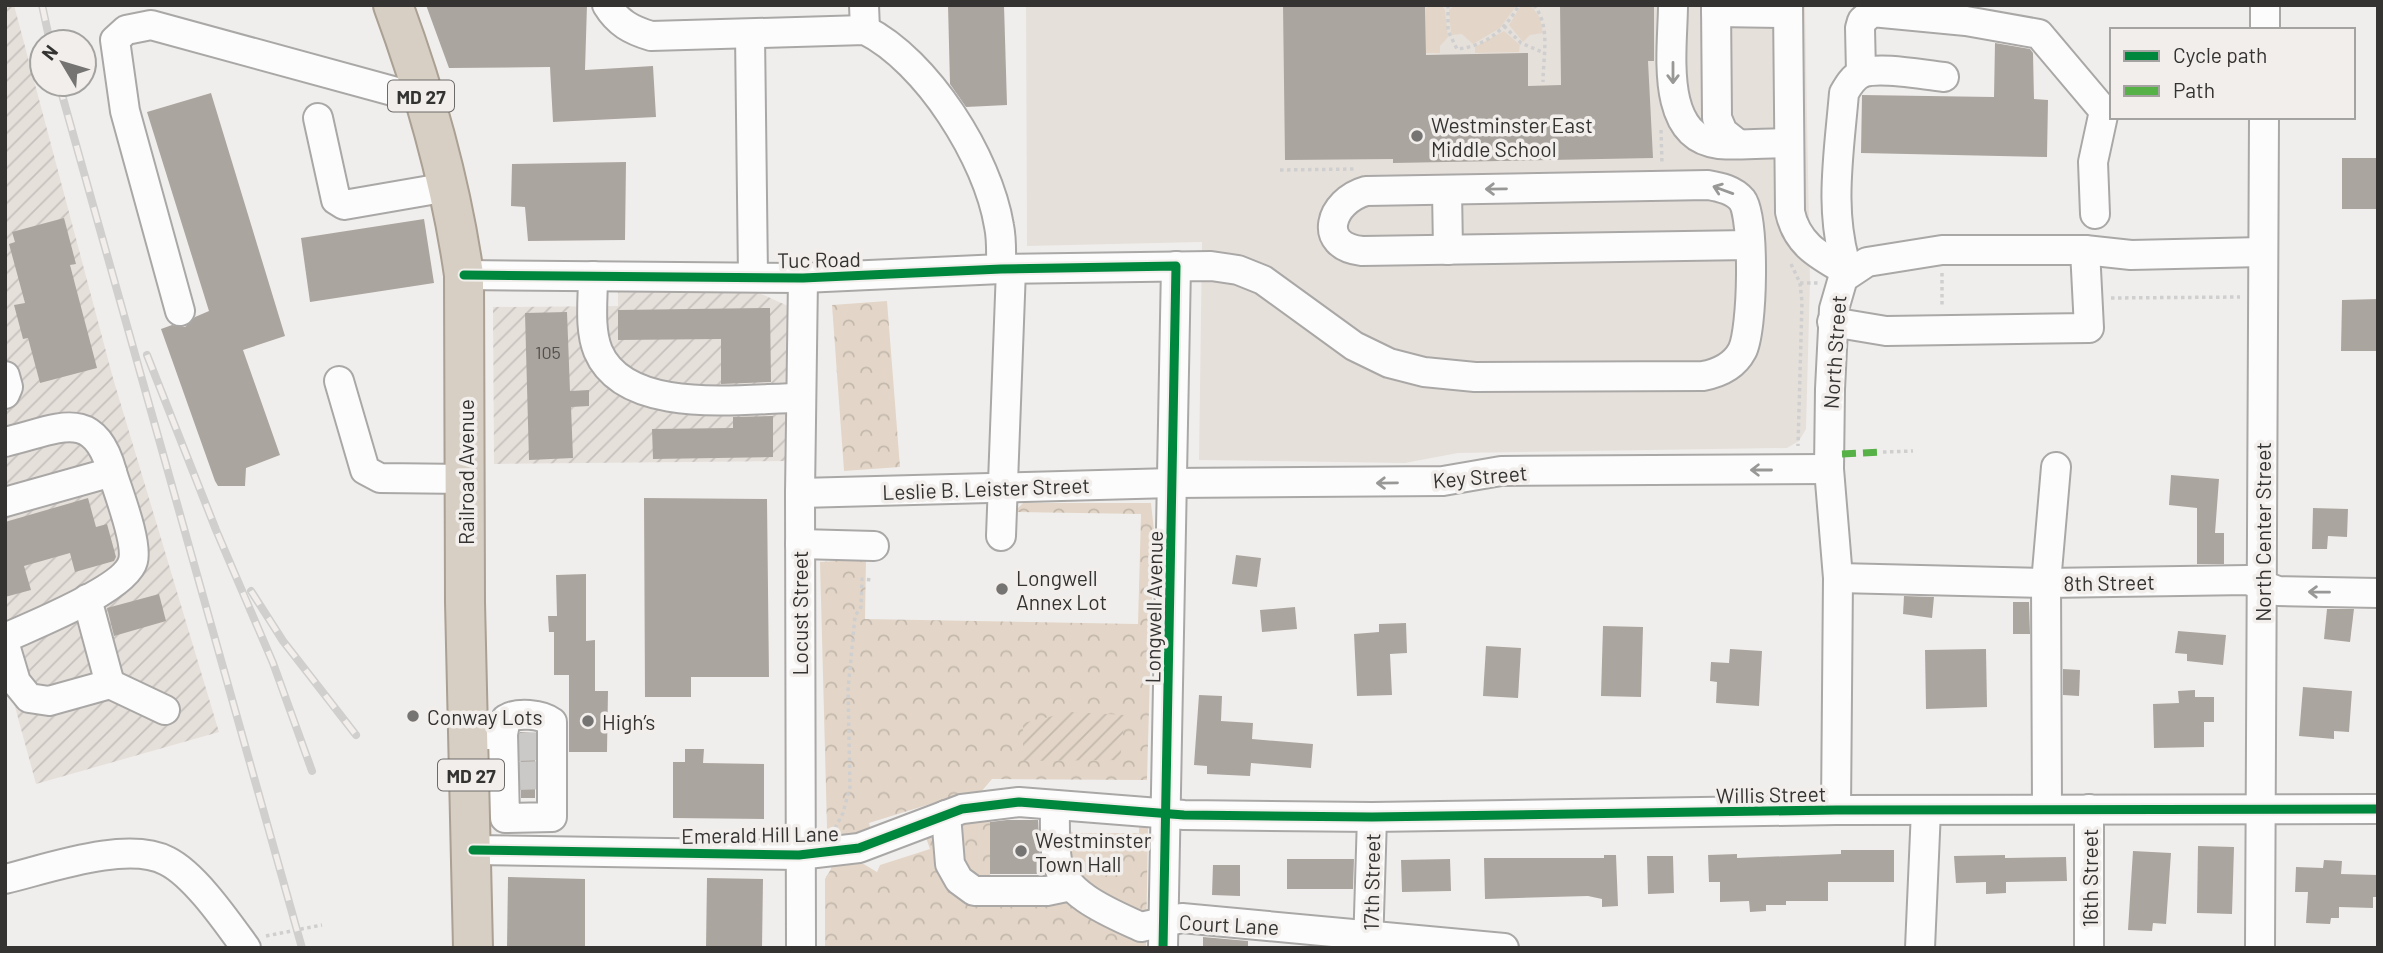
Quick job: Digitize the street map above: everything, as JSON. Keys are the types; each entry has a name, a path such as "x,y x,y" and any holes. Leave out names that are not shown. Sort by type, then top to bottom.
{"highway":[{"name":"Railroad Avenue","path":"393,5 448,187 464,275 467,479 465,603 515,743 473,850 473,948"}],"street":[{"path":"607,5 616,19 632,30 651,36 750,34 865,18 915,68 956,124 981,167 1000,227 1006,269 1001,536"},
{"path":"1673,5 1676,110 1686,126 1701,138 1720,144 1789,143"},
{"path":"2264,28 2265,5"},
{"path":"1738,144 1723,132 1716,113 1716,9 1788,9 1792,223 1809,249 1836,278"},
{"path":"1861,74 1860,28 1862,21 1872,12 1966,22 2039,34 2104,111 2093,162 2095,214"},
{"path":"180,310 125,110 114,40 126,30 150,25 422,99"},
{"path":"750,34 752,277"},
{"path":"1836,278 1839,246 1835,206 1843,93 1850,82 1861,74 1875,71 1944,77"},
{"path":"318,118 336,200 344,205 448,187"},
{"name":"North Center Street","path":"2260,948 2264,119"},
{"name":"Tuc Road","path":"464,275 803,278 1006,269 1211,265 1238,270 1263,280 1354,346 1389,363 1424,372 1475,377 1703,376 1731,365 1745,347 1748,336 1749,245 1746,207 1740,198 1719,187 1366,191 1344,201 1334,215 1334,233 1342,245 1362,251 1447,250"},
{"path":"1447,190 1447,250 1749,245"},
{"name":"North Street","path":"1836,810 1838,578 1829,469 1832,322 1839,285 1836,278 1867,262 1942,250 2085,250 2131,254 2262,252"},
{"path":"1832,322 1886,331 2089,328 2085,250"},
{"name":"Longwell Avenue","path":"1164,935 1176,266"},
{"path":"593,276 597,348 611,369 634,386 667,398 801,398"},
{"name":"Locust Street","path":"802,948 799,855 803,278"},
{"path":"5,376 8,387 5,394"},
{"path":"340,381 365,470 380,478 467,479"},
{"path":"5,442 65,428 91,431 100,439 112,472 134,551 134,561 124,578 5,638"},
{"path":"2047,809 2046,583 2056,467"},
{"name":"Key Street","path":"1172,483 1443,481 1501,471 1829,469"},
{"path":"5,502 112,472"},
{"name":"Leslie B. Leister Street","path":"800,493 1172,483"},
{"path":"800,544 874,546"},
{"name":"8th Street","path":"1838,578 2046,583 2248,580 2278,591 2378,593"},
{"path":"87,599 110,684"},
{"path":"5,645 21,692 38,701 49,701 110,684 165,710"},
{"path":"515,743 552,817 505,818 530,776"},
{"path":"515,743 530,776"},
{"name":"Emerald Hill Lane","path":"473,850 799,855 859,848 962,809 1009,803 1166,812"},
{"path":"946,815 950,864 959,880 974,891 1047,891 1071,886 1057,862 1055,805"},
{"name":"Willis Street","path":"1166,812 1184,815 1372,817 1836,810 2378,808"},
{"name":"16th Street","path":"2089,809 2089,948"},
{"path":"1920,948 1926,810"},
{"name":"17th Street","path":"1369,941 1372,817"},
{"path":"533,818 534,850"},
{"path":"5,879 113,855 133,853 155,856 187,876 245,947"},
{"name":"Court Lane","path":"1071,886 1097,905 1164,935 1182,918 1369,941 1504,948"}],"path":[{"path":"1448,5 1448,31 1457,49 1486,41 1504,26 1519,5"},
{"path":"1534,5 1545,27 1543,82"},
{"path":"1504,26 1521,43 1543,52"},
{"path":"1649,165 1675,164"},
{"path":"1280,170 1360,169"},
{"path":"1786,256 1800,283 1802,302 1798,451"},
{"path":"1942,276 1943,331"},
{"path":"1800,283 1836,278"},
{"path":"2088,298 2241,297 2248,302"},
{"path":"1882,452 1913,451"},
{"path":"834,829 843,813 850,786 848,690 855,616 861,607 862,579 873,580"},
{"path":"245,947 265,936 322,925"}],"shaded area":[{"path":"5,5 14,5 28,58 28,98 39,98 113,378 219,732 36,784 5,670"},
{"name":"Westminster East Middle School","path":"1026,5 1805,5 1810,281 1806,429 1799,441 1787,448 1458,453 1405,463 1199,460 1202,242 1027,246"},
{"path":"748,288 788,306 789,461 494,464 493,307 618,306 618,289"}],"green space":[{"path":"1441,5 1445,10 1448,37 1440,46 1440,53 1426,53 1426,8"},
{"path":"1455,5 1517,5 1500,28 1473,44 1462,34 1451,35 1449,10"},
{"path":"1531,5 1540,18 1543,33 1530,35 1523,42 1509,25 1520,7"},
{"path":"1504,31 1520,45 1519,52 1475,53 1475,47"},
{"path":"887,301 900,467 844,471 832,305"},
{"path":"1023,503 1151,503 1154,531 1147,780 992,779 981,792 959,795 869,823 871,830 862,863 877,872 880,865 930,849 925,835 969,821 991,820 990,881 1051,881 1051,820 1074,833 1139,833 1139,820 1148,825 1146,948 825,948 825,879 831,869 834,839 827,828 820,562 866,559 865,619 1138,624 1141,514 1014,512"},
{"path":"1070,712 1125,715 1120,760 1023,761 1023,723"}],"building":[{"path":"426,5 587,5 585,70 653,66 656,117 553,122 550,67 449,68"},
{"path":"948,5 1004,5 1007,105 966,107 950,84"},
{"path":"1283,5 1425,5 1426,55 1528,53 1528,86 1561,85 1560,5 1654,5 1654,61 1648,61 1653,158 1393,163 1393,159 1285,160"},
{"path":"1995,43 2030,49 2033,53 2034,99 2048,100 2047,157 1861,153 1862,95 1994,97"},
{"path":"211,93 285,336 243,350 280,455 246,468 245,486 218,486 215,481 161,329 172,325 185,327 195,317 209,311 147,112"},
{"path":"2342,158 2378,158 2378,209 2342,209"},
{"path":"626,162 625,240 528,241 525,207 511,206 512,164"},
{"path":"64,218 76,264 70,265 97,368 40,383 28,338 23,339 14,305 25,303 9,244 15,242 12,232"},
{"path":"424,219 434,283 310,302 301,238"},
{"path":"2378,299 2378,351 2341,351 2342,300"},
{"path":"770,308 771,382 721,384 721,339 618,340 618,310"},
{"path":"567,312 570,391 589,390 589,406 571,407 573,458 529,460 525,313"},
{"path":"773,416 773,457 653,459 652,429 733,428 733,417"},
{"path":"2171,475 2219,479 2215,533 2224,533 2224,564 2197,564 2197,508 2169,505"},
{"path":"88,498 96,527 107,524 116,557 114,561 75,572 70,553 24,566 31,590 5,597 5,522"},
{"path":"644,498 767,499 769,677 691,677 691,697 645,697"},
{"path":"2313,508 2348,509 2347,537 2328,536 2327,549 2312,549"},
{"path":"1236,555 1261,558 1257,587 1232,584"},
{"path":"586,574 586,641 595,640 595,691 608,691 607,752 569,752 569,675 554,675 554,632 549,632 548,616 557,616 556,575"},
{"path":"159,594 166,621 114,636 107,608"},
{"path":"1904,596 1934,597 1932,618 1903,614"},
{"path":"2013,602 2029,602 2030,634 2013,634"},
{"path":"1295,607 1297,629 1262,632 1260,610"},
{"path":"2327,609 2354,609 2350,642 2324,639"},
{"path":"1406,623 1407,653 1390,654 1392,695 1357,696 1354,634 1379,632 1379,624"},
{"path":"1603,626 1643,627 1641,697 1601,696"},
{"path":"2178,631 2226,635 2223,665 2187,661 2187,654 2175,653"},
{"path":"1486,646 1521,648 1518,698 1483,696"},
{"path":"1730,649 1762,651 1759,706 1716,703 1717,682 1710,681 1711,662 1729,663"},
{"path":"1986,649 1987,707 1926,709 1925,650"},
{"path":"2063,669 2080,670 2079,696 2063,695"},
{"path":"2303,687 2352,691 2349,732 2334,731 2334,739 2299,736"},
{"path":"2195,690 2195,697 2214,697 2214,722 2204,722 2204,747 2154,748 2153,704 2179,703 2178,691"},
{"path":"1199,695 1222,696 1221,721 1253,723 1252,739 1313,744 1311,768 1251,763 1250,776 1207,774 1207,766 1194,765"},
{"path":"520,732 535,733 535,798 521,798"},
{"path":"685,749 704,749 703,763 764,764 764,819 673,818 673,762 685,762"},
{"name":"Westminster Town Hall","path":"1038,820 1044,874 990,874 990,822"},
{"path":"2198,846 2234,847 2232,914 2197,913"},
{"path":"1841,850 1894,850 1894,882 1828,882 1828,901 1786,901 1786,905 1766,905 1766,911 1750,912 1749,901 1720,902 1720,882 1709,882 1708,855 1737,854 1737,858 1841,854"},
{"path":"2133,851 2171,853 2166,924 2153,923 2152,931 2128,930"},
{"path":"1604,855 1616,855 1618,906 1602,907 1602,899 1588,896 1485,899 1484,858 1604,858"},
{"path":"2005,855 2005,858 2066,857 2067,881 2006,882 2006,893 1986,894 1986,882 1956,883 1954,856"},
{"path":"1647,856 1673,856 1674,893 1648,894"},
{"path":"1287,859 1354,859 1353,889 1287,889"},
{"path":"1450,859 1451,891 1402,892 1401,860"},
{"path":"2324,860 2342,861 2341,874 2378,875 2378,897 2373,897 2373,908 2339,907 2339,918 2331,918 2330,924 2306,923 2308,892 2295,892 2296,867 2323,868"},
{"path":"1213,865 1240,865 1240,896 1212,895"},
{"path":"508,877 585,879 585,948 507,948"},
{"path":"707,878 763,879 762,948 706,948"},
{"path":"1203,937 1248,941 1248,948 1203,948"}],"tunnel":[{"path":"518,747 546,746"},
{"path":"518,776 545,775"}],"railway":[{"path":"42,5 47,28"},
{"path":"63,98 302,948"},
{"path":"147,355 216,530 273,663 312,771"},
{"path":"251,591 283,641 356,735"}],"marked path":[{"path":"1842,454 1883,452"}],"cycle path":[{"path":"464,275 803,278 1001,269 1176,266 1163,948"},
{"path":"473,850 799,855 859,848 962,809 1019,802 1184,815 1372,817 1836,810 2378,809"}],"place":[{"name":"Westminster East Middle School","path":"1417,136"},
{"name":"Longwell Annex Lot","path":"1002,589"},
{"name":"Conway Lots","path":"413,716"},
{"name":"High’s","path":"588,721"},
{"name":"Westminster Town Hall","path":"1021,851"}]}
